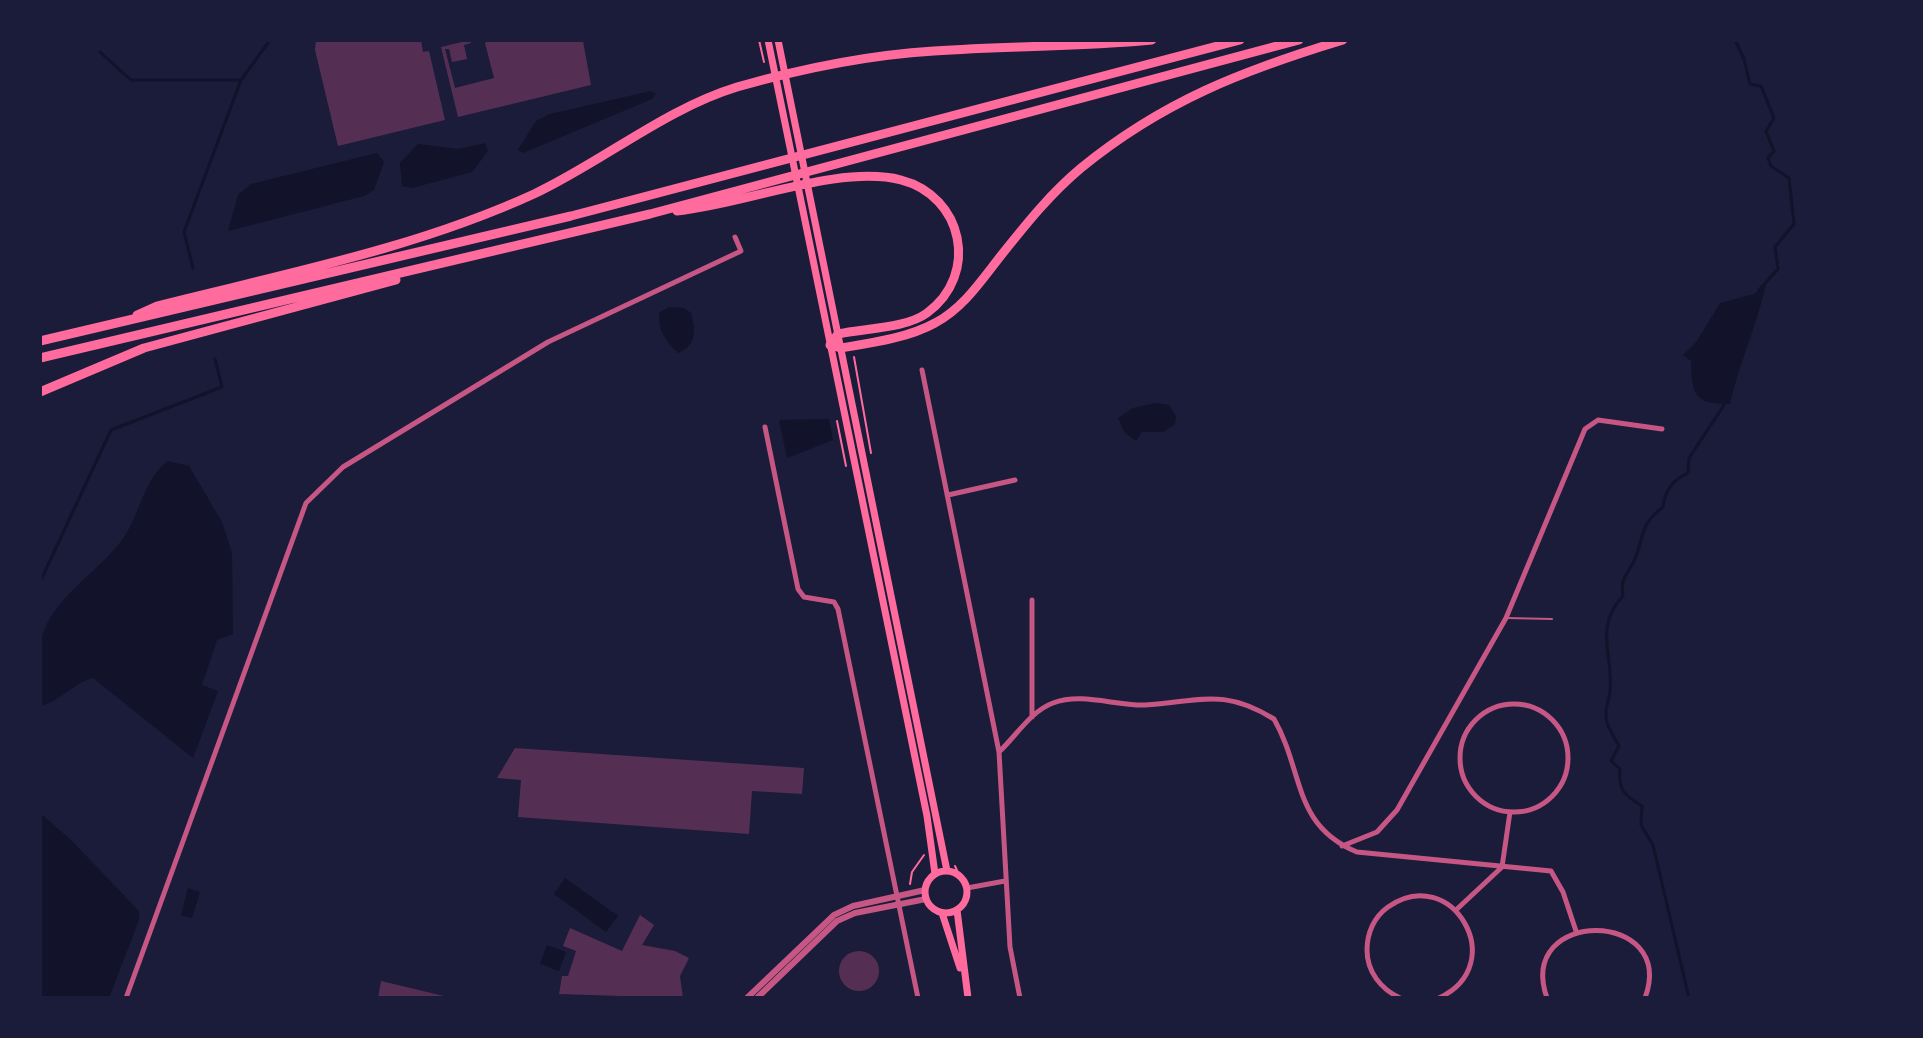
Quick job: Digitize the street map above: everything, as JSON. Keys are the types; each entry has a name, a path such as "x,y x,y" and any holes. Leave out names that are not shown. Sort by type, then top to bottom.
{"highway":[{"path":"115,324 157,306 384,248 477,217 587,167 704,100 781,77 930,51 1152,40"},
{"path":"40,341 832,150 1240,40"},
{"path":"40,358 650,214 1299,40"},
{"path":"650,214 704,208 837,180 877,177 924,188 950,215 958,236 960,257 955,279 929,312 904,321 838,334 830,345 841,348 915,331 953,311 1047,199 1109,146 1159,113 1251,68 1343,40"},
{"path":"40,392 144,348 383,285 429,267"}],"main road":[{"path":"768,40 781,77 838,334 947,871"},
{"path":"778,40 781,77 830,345 926,808 935,874 926,895 942,913 966,987"},
{"path":"935,874 947,871 959,875 967,888 966,900 957,910 942,913"},
{"path":"957,910 968,998"}],"street":[{"path":"126,998 306,503 343,467 548,342 741,251 735,237"},
{"path":"922,370 999,752 1010,947 1020,998"},
{"path":"1342,846 1377,832 1397,810 1506,618 1585,429 1598,420 1662,429"},
{"path":"765,427 798,589 804,597 834,602 838,609 918,998"},
{"path":"948,495 1015,480"},
{"path":"1032,600 1032,718"},
{"path":"999,752 1032,718 1056,702 1074,699 1144,705 1210,697 1260,710 1274,719 1282,733 1310,816 1320,829 1342,846 1357,852 1551,871 1563,892 1576,931"},
{"path":"1517,703 1536,708 1551,718 1562,733 1568,751 1567,770 1559,788 1546,801 1529,810 1510,812 1492,808 1476,797 1465,782 1460,764 1461,745 1468,727 1490,709 1517,703"},
{"path":"1456,910 1502,867 1510,812"},
{"path":"967,888 1005,881"},
{"path":"747,998 834,915 853,906 896,896 912,893 926,895"},
{"path":"757,998 837,921 855,913 926,895"},
{"path":"1400,998 1378,982 1370,968 1368,937 1384,909 1412,896 1443,901 1456,910 1466,923 1473,954 1461,983 1439,998"},
{"path":"1547,998 1544,971 1550,954 1576,931 1596,927 1614,931 1630,940 1642,954 1648,972 1645,998"}],"lane":[{"path":"1506,618 1552,619"}],"path":[{"path":"912,893 910,878 923,860"}],"shaded area":[{"path":"651,91 656,94 652,99 523,153 518,150 536,121 550,114"},
{"path":"485,143 488,151 472,172 412,188 402,186 400,163 418,144 458,149"},
{"path":"377,153 384,162 374,190 364,196 228,231 238,195 251,184"},
{"path":"1766,284 1730,404 1702,399 1694,389 1691,361 1683,355 1697,341 1720,303 1754,294"},
{"path":"669,307 684,308 691,313 693,320 692,342 678,353 666,340 660,325 659,313"},
{"path":"1155,403 1169,405 1176,416 1175,424 1163,432 1142,432 1136,441 1125,433 1118,418 1133,408"},
{"path":"829,419 833,440 787,458 779,420"},
{"path":"168,461 189,466 222,522 232,553 233,634 217,640 202,685 218,691 193,758 93,678 40,706 38,659 45,627 65,599 126,534 153,477"},
{"path":"40,813 71,840 139,911 139,920 109,998 40,998"},
{"path":"565,878 618,916 606,932 554,894"},
{"path":"188,888 200,892 192,918 181,915"},
{"path":"547,945 566,952 559,971 540,964"}],"building":[{"path":"316,40 421,40 423,52 429,51 445,120 338,146 315,50"},
{"path":"470,40 471,43 464,45 467,59 452,62 449,49 445,49 455,88 494,78 485,43 489,40 583,41 591,85 458,117 441,47"},
{"path":"515,748 804,768 802,794 752,791 749,834 518,817 521,780 497,778"},
{"path":"640,915 654,925 642,945 675,951 689,958 680,976 683,998 559,994 562,976 568,976 576,951 563,946 570,928 622,951"},
{"path":"859,951 873,957 879,971 873,985 859,991 845,985 839,971 845,957"},
{"path":"381,981 448,997 448,998 378,998"}],"waterway":[{"path":"193,268 184,232 241,80 270,40"},
{"path":"1735,40 1750,84 1761,86 1774,118 1766,131 1774,151 1768,158 1771,166 1789,178 1794,224 1775,247 1778,269 1759,290"},
{"path":"100,52 131,80 241,80"},
{"path":"40,582 111,430 222,387 215,359"},
{"path":"1689,998 1653,845 1641,825 1642,806 1624,791 1620,769 1611,761 1619,746 1606,718 1610,692 1607,631 1614,608 1623,596 1623,581 1649,520 1663,507 1671,486 1688,473 1689,458 1726,402"}]}
